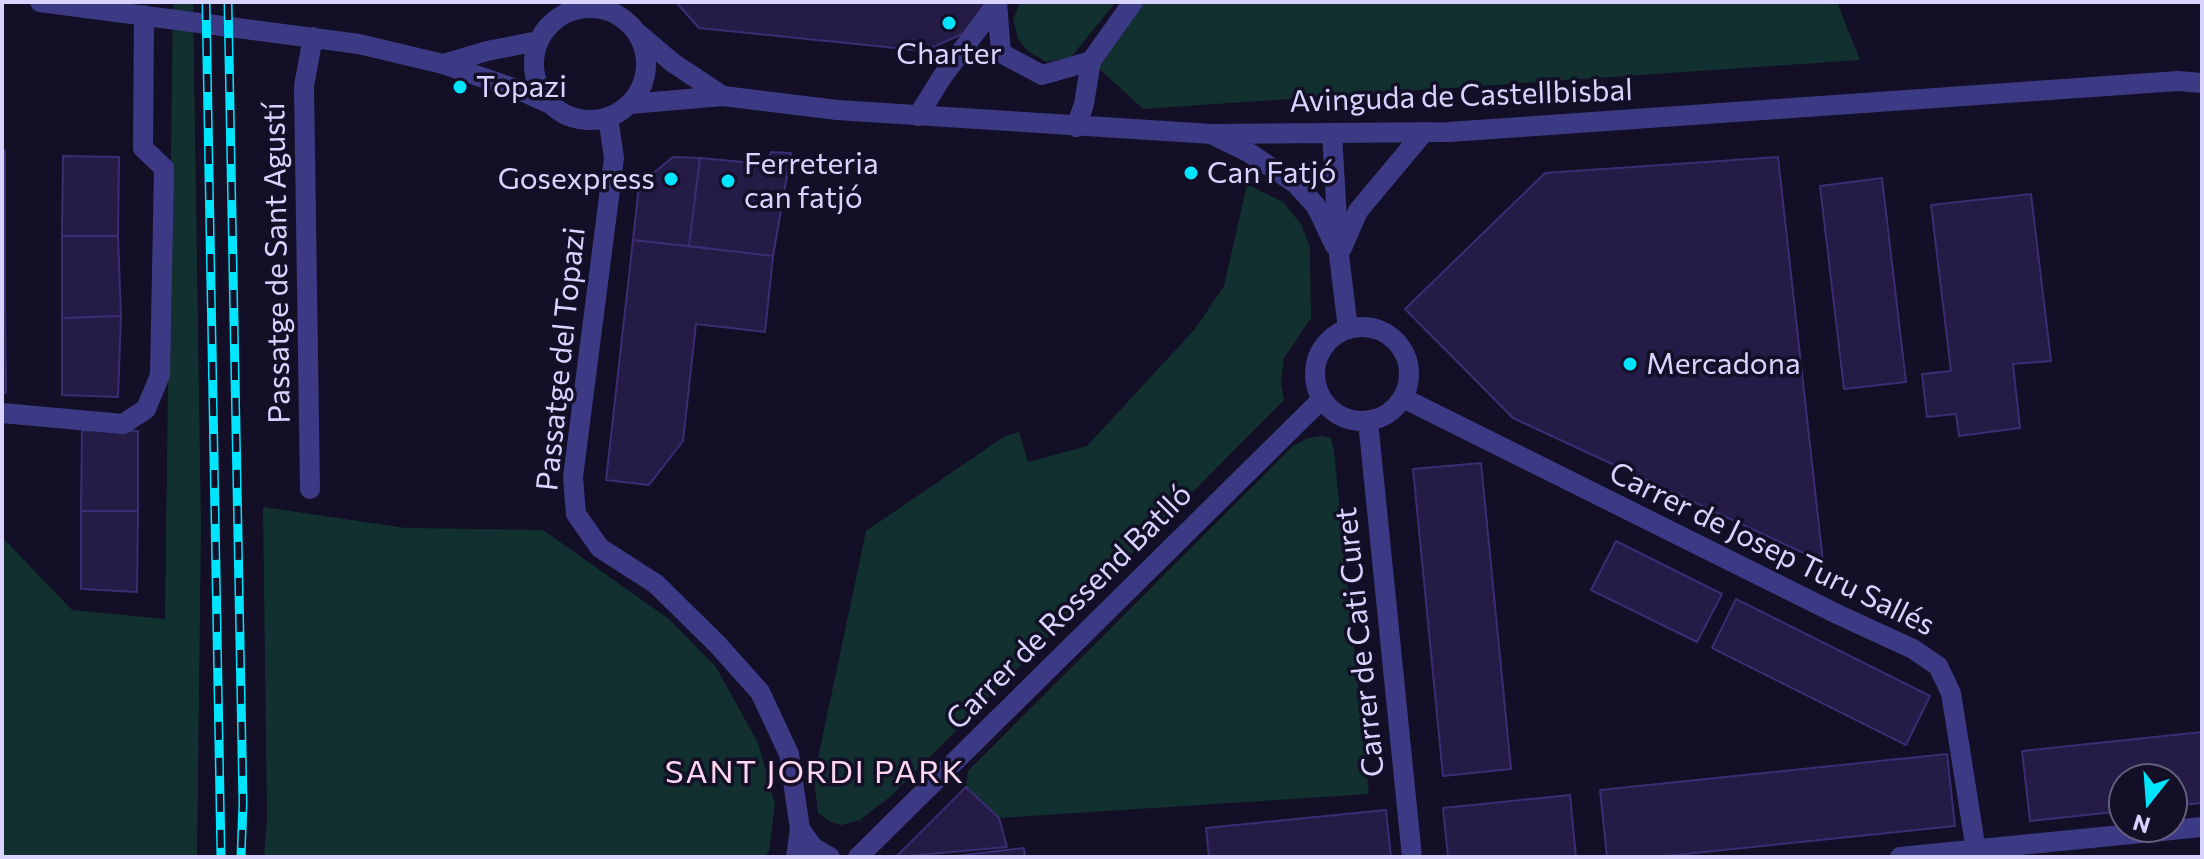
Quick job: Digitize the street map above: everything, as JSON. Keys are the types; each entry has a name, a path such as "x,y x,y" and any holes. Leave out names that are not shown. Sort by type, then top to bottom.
{"street":[{"path":"40,2 359,44 443,64 519,90 566,115 589,120 608,117 630,104 641,88 646,69 645,50 628,17 599,8 567,7 551,22 538,41 533,60 535,79 550,104"},
{"path":"997,2 1001,53 1042,75 1091,61"},
{"path":"918,116 942,77 997,2"},
{"path":"1076,127 1085,99 1091,61 1133,2"},
{"path":"2,413 123,424 146,409 160,375 164,168 143,148 144,15"},
{"name":"Avinguda de Castellbisbal","path":"628,17 673,63 723,96"},
{"name":"Passatge de Sant Agustí","path":"310,489 304,86 313,37"},
{"path":"443,64 538,41"},
{"name":"Avinguda de Castellbisbal","path":"630,104 723,96 837,110 1212,134 1424,132 1480,131 2178,81 2202,83"},
{"name":"Passatge del Topazi","path":"608,117 614,158 573,477 576,514 600,548 656,584 760,692 789,754 800,829 796,857"},
{"path":"1339,255 1358,211 1424,132"},
{"path":"1332,133 1339,255 1348,329"},
{"path":"1212,134 1248,152 1296,184 1316,206 1339,255"},
{"path":"1348,329 1377,329 1400,345 1409,371 1403,398 1394,409 1368,421 1342,417 1331,410 1316,386 1318,357 1335,335 1348,329"},
{"name":"Carrer de Josep Turu Sallés","path":"1403,398 1823,608 1913,649 1938,666 1951,693 1977,853"},
{"name":"Carrer de Rossend Batlló","path":"858,857 1322,399"},
{"name":"Carrer de Cati Curet","path":"1368,421 1412,857"},
{"path":"1900,857 1977,853 2202,827"},
{"path":"800,829 813,847 830,857"}],"green space":[{"path":"173,2 193,2 201,526 197,857 2,857 2,537 72,610 165,619"},
{"path":"1020,2 1116,2 1071,57 1046,62 1019,41 1013,20"},
{"path":"1133,2 1837,2 1860,60 1143,109 1091,61"},
{"path":"1247,184 1283,202 1301,224 1310,247 1311,318 1284,358 1281,383 1284,400 891,796 860,820 842,825 831,822 818,813 814,777 866,531 1005,436 1019,432 1028,462 1087,446 1195,329 1224,286"},
{"path":"1308,438 1331,438 1334,452 1369,794 999,818 966,787 968,771 1293,446"},
{"path":"263,507 406,528 543,530 669,619 716,667 758,743 775,804 769,851 765,857 264,857 267,819"}],"building":[{"path":"676,2 986,2 966,32 925,51 699,28"},
{"path":"2,150 5,150 5,230 2,230"},
{"path":"771,152 791,153 773,256 689,246 700,158 766,164"},
{"path":"63,156 119,157 118,236 62,236"},
{"path":"673,157 700,158 689,246 633,240 639,185"},
{"name":"Mercadona","path":"1778,157 1823,562 1513,418 1405,309 1545,173"},
{"path":"1882,178 1906,382 1844,389 1820,186"},
{"path":"2031,194 2051,361 2013,364 2020,428 1959,436 1956,414 1927,417 1922,374 1951,371 1931,205"},
{"path":"2,230 5,230 5,308 2,309"},
{"path":"62,236 118,236 121,316 62,318"},
{"path":"633,240 773,256 765,332 696,324 683,441 649,485 606,480"},
{"path":"5,308 6,393 2,393 2,309"},
{"path":"121,316 118,397 62,395 62,318"},
{"path":"82,430 138,431 138,511 81,511"},
{"path":"1481,463 1511,769 1443,776 1413,469"},
{"path":"81,511 138,511 137,592 81,589"},
{"path":"1616,541 1722,594 1697,642 1591,590"},
{"path":"1736,599 1930,696 1906,745 1712,648"},
{"path":"2202,732 2202,803 2188,804 2188,763 2108,763 2108,813 2030,821 2022,751"},
{"path":"1947,754 1955,826 1656,857 1607,857 1600,790"},
{"path":"966,787 999,818 1007,847 896,857"},
{"path":"1570,795 1576,857 1448,857 1443,808"},
{"path":"1386,810 1391,857 1209,857 1206,828"},
{"path":"1024,848 1025,857 946,857"}],"railway":[{"path":"206,2 221,857"},
{"path":"228,2 243,803 241,857"}],"place":[{"name":"Charter","path":"949,23"},
{"name":"Topazi","path":"460,87"},
{"name":"Can Fatjó","path":"1191,173"},
{"name":"Gosexpress","path":"671,179"},
{"name":"Ferreteria can fatjó","path":"728,181"},
{"name":"Mercadona","path":"1630,364"}],"district":[{"name":"SANT JORDI PARK","path":"815,772"}]}
